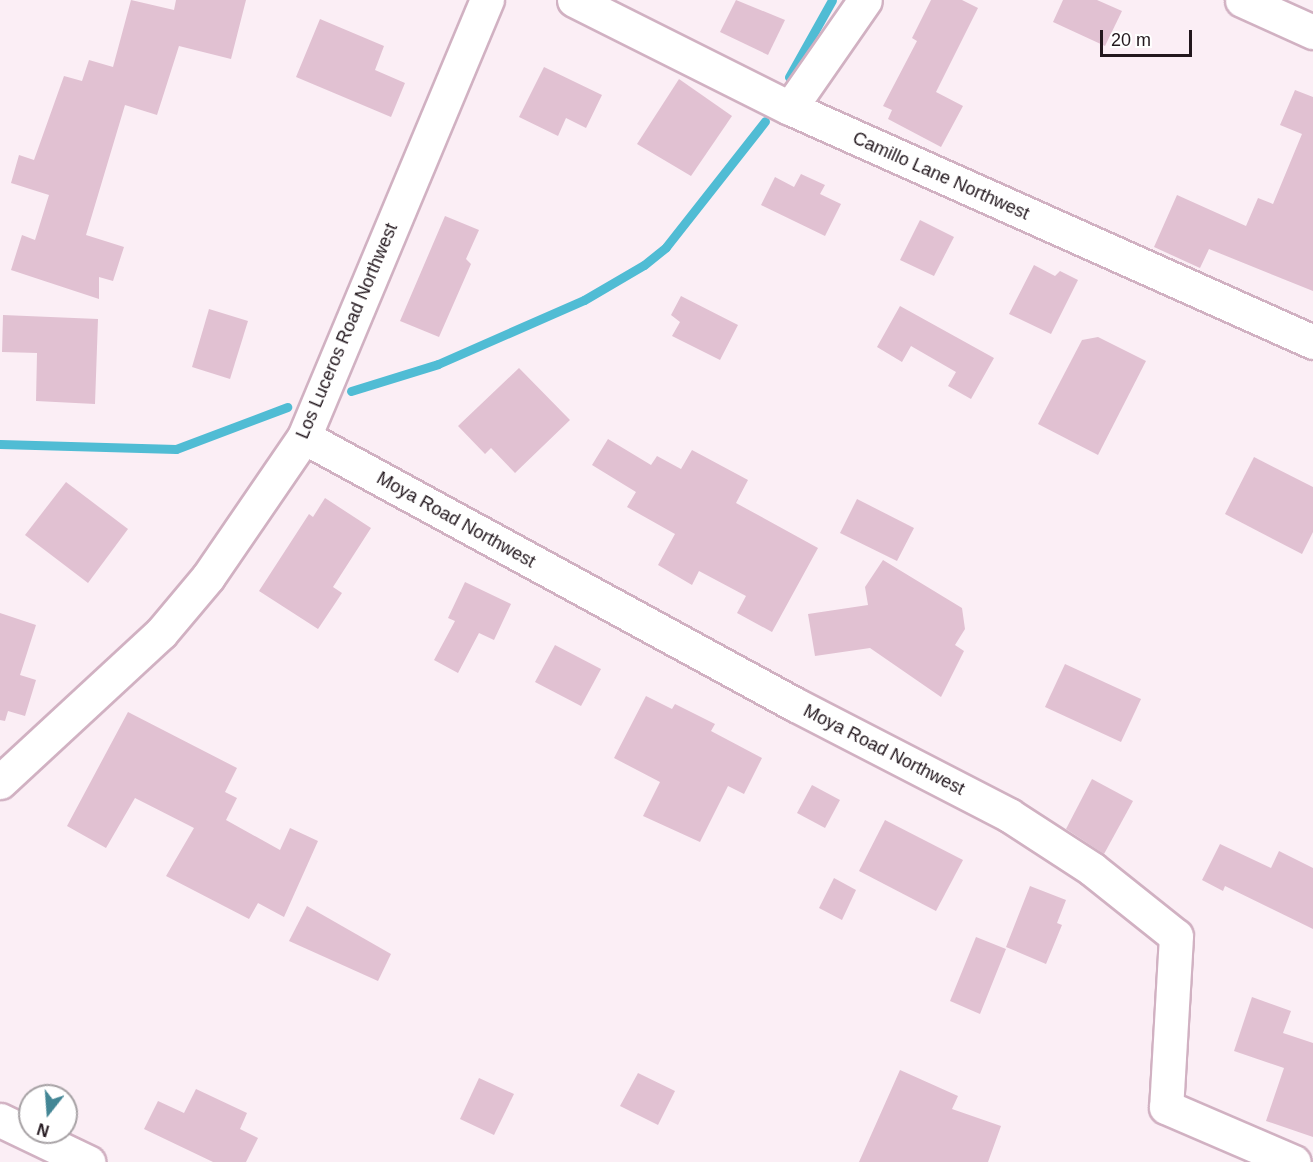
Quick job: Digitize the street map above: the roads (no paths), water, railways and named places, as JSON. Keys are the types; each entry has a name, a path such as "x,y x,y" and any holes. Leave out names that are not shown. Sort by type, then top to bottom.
{"street":[{"name":"Los Luceros Road Northwest","path":"0,782 161,633 208,577 304,438 487,0"},
{"name":"Camillo Lane Northwest","path":"574,0 790,108 1313,342"},
{"path":"790,108 865,0"},
{"path":"1242,0 1313,32"},
{"name":"Moya Road Northwest","path":"304,438 796,705 1009,815 1092,869 1176,936 1166,1107 1294,1162"},
{"path":"0,1120 88,1162"}],"waterway":[{"path":"789,77 832,0"},
{"path":"351,391 438,364 584,300 644,265 666,247 765,121"},
{"path":"0,444 176,449 287,407"}]}
